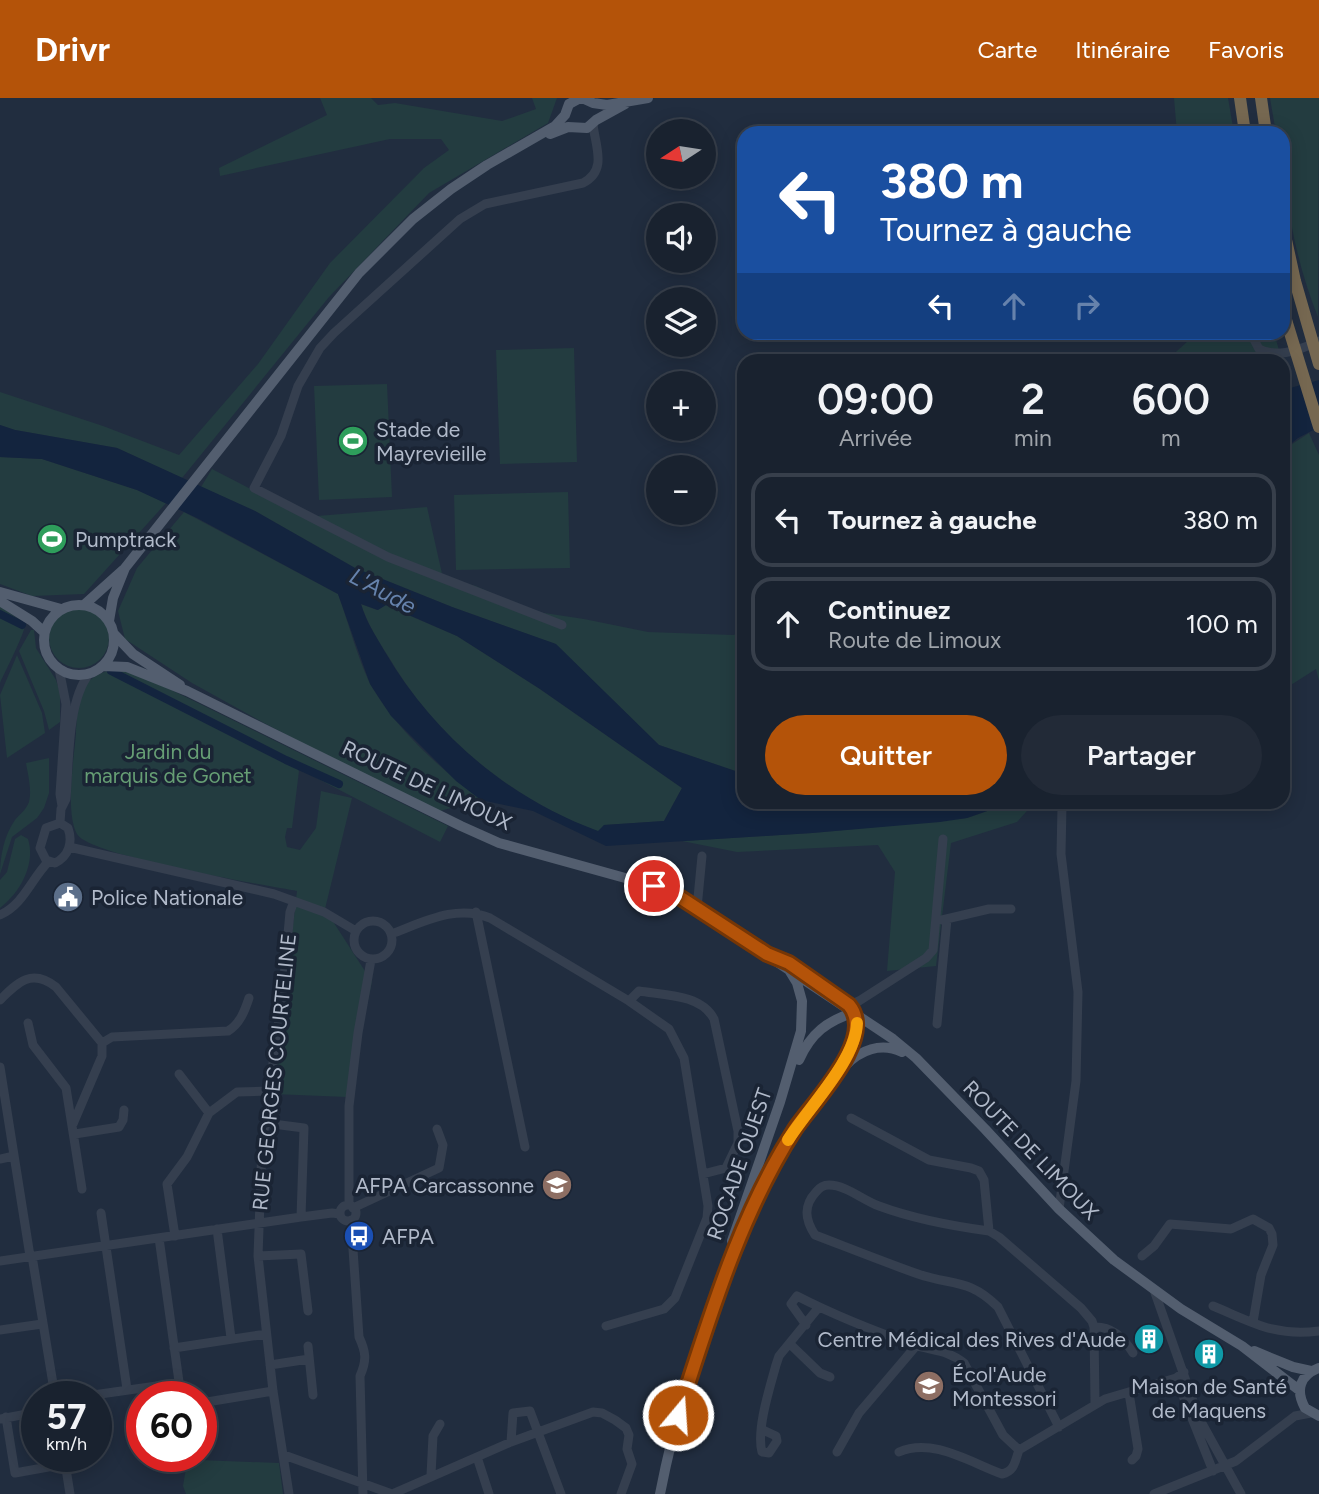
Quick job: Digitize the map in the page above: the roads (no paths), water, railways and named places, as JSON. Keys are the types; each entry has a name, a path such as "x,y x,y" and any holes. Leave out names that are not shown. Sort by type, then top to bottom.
{"highway":[{"path":"1240,98 1244,126"},
{"path":"1261,98 1265,126"},
{"path":"1290,254 1319,364"},
{"path":"1290,337 1319,427"}],"main road":[{"path":"535,139 594,122 625,104 648,98"},
{"path":"85,605 125,568 359,272 413,219 487,164 555,126 565,115 567,107 581,99 625,104"},
{"path":"581,99 597,111 594,122"},
{"path":"565,115 577,128"},
{"path":"109,621 113,598 125,568"},
{"path":"0,592 61,609"},
{"path":"0,601 44,632"},
{"path":"114,635 112,652 103,666 89,674 73,675 58,669 46,652 44,632 50,619 61,609 72,605 85,605 98,610 109,621 114,635 133,654 187,691"},
{"path":"103,666 127,667 187,691"},
{"name":"ROUTE DE LIMOUX","path":"187,691 461,827 533,853 654,886 697,908 767,954"},
{"path":"767,954 788,969 855,1006"},
{"path":"767,954 789,963 855,1006"},
{"name":"ROCADE OUEST","path":"660,1494 678,1415 801,1031 802,1001 797,984 788,969"},
{"path":"780,1101 803,1050 814,1033 855,1006"},
{"name":"ROUTE DE LIMOUX","path":"855,1006 916,1058 1059,1209 1121,1266 1181,1310 1242,1346"},
{"name":"ROCADE OUEST","path":"831,1081 852,1046 858,1026 855,1006"},
{"name":"ROCADE OUEST","path":"722,1281 772,1165 797,1125 831,1081 853,1058 877,1048 892,1047 916,1058"},
{"path":"1242,1346 1293,1367 1315,1369"},
{"path":"1242,1346 1300,1396 1315,1414"},
{"path":"1300,1396 1303,1379 1315,1369"}],"street":[{"path":"562,625 388,557 254,488 281,436 298,386 320,348 442,235 474,210 495,201 583,183 591,179 600,162 595,146 594,122"},
{"path":"577,128 595,146"},
{"path":"1254,340 1259,349 1275,354 1319,341"},
{"path":"58,669 66,704 60,823"},
{"path":"62,806 66,799 75,703 80,686 89,674"},
{"path":"1059,1209 1076,1081 1078,992 1061,854 1062,809"},
{"path":"60,823 68,828 69,847 62,860 55,863 43,856 40,848 46,828 60,823"},
{"path":"937,1024 943,839"},
{"path":"69,847 204,877 294,901 324,912 356,931"},
{"path":"697,908 702,856"},
{"path":"0,915 19,902 49,861"},
{"name":"RUE GEORGES COURTELINE","path":"289,1494 273,1391 258,1256 265,1123 283,989 290,912 294,901"},
{"path":"942,920 989,909 1011,909"},
{"path":"391,934 449,913 476,912 629,1001 669,1029 678,1043 684,1058 708,1206 707,1218 675,1298 664,1309 606,1326"},
{"path":"476,912 525,1147"},
{"path":"855,1006 926,958 933,950 942,920"},
{"path":"372,921 386,926 391,934 391,947 382,958 364,958 356,949 354,936 365,923 372,921"},
{"path":"363,1494 360,1376 366,1363 366,1351 359,1336 351,1220 355,1215 351,1206 349,1106 358,1032 371,960"},
{"path":"0,1000 19,983 30,978 47,979 56,986 102,1043 102,1056 74,1129"},
{"path":"629,1001 639,991 694,1001 709,1009 714,1019 738,1131 738,1143 726,1168 703,1174"},
{"path":"102,1043 112,1037 229,1031 244,1012 248,998"},
{"path":"28,1023 33,1045 66,1088 82,1189"},
{"path":"0,1066 52,1381"},
{"path":"179,1074 209,1113"},
{"path":"175,1236 167,1184 187,1157 209,1113 237,1092 269,1091"},
{"path":"74,1129 119,1127 124,1110"},
{"path":"851,1118 929,1160 971,1167 979,1171 984,1180 989,1231"},
{"path":"265,1123 304,1128 301,1217"},
{"path":"340,1214 342,1207 351,1206 439,1168 443,1145 437,1129"},
{"path":"0,1158 14,1156"},
{"path":"1059,1427 998,1307 984,1293 969,1285 923,1276 815,1235 808,1225 806,1212 808,1200 819,1188 829,1185 877,1206 906,1215 989,1231 1081,1308 1092,1321 1095,1404"},
{"path":"101,1213 126,1382"},
{"path":"0,1261 332,1213 340,1214 344,1220 351,1220"},
{"path":"1142,1256 1154,1246 1170,1224 1231,1229 1253,1219 1269,1228 1273,1245 1261,1275 1253,1322"},
{"path":"217,1229 231,1338"},
{"path":"159,1238 178,1381"},
{"path":"258,1256 301,1254 308,1311"},
{"path":"1154,1290 1213,1471"},
{"path":"806,1325 792,1304 797,1296 916,1346 946,1351 964,1363 1003,1435 1019,1450"},
{"path":"1213,1306 1272,1330 1295,1334 1319,1331"},
{"path":"763,1430 762,1419 779,1356 818,1307"},
{"path":"0,1331 42,1324"},
{"path":"1094,1327 1112,1330 1128,1344 1133,1353"},
{"path":"174,1348 266,1334"},
{"path":"790,1344 820,1373 830,1377"},
{"path":"308,1346 313,1395"},
{"path":"837,1452 859,1413 916,1346"},
{"path":"270,1365 309,1359"},
{"path":"900,1452 909,1448 943,1450 1002,1474 1009,1473 1014,1467 1019,1450 1095,1404 1180,1375"},
{"path":"1180,1375 1199,1418 1241,1494"},
{"path":"217,1400 273,1391"},
{"path":"1129,1392 1138,1449 1132,1460"},
{"path":"1295,1416 1300,1396"},
{"path":"511,1442 513,1413 530,1411 561,1494"},
{"path":"284,1455 392,1494 538,1431 593,1412 602,1413 626,1428 629,1435 627,1449 632,1464 621,1494"},
{"path":"1154,1494 1225,1467 1248,1453 1295,1416 1315,1414"},
{"path":"21,1415 3,1418 15,1473 21,1471"},
{"path":"431,1475 433,1436 440,1424"},
{"path":"477,1457 489,1494"},
{"path":"67,1472 71,1494"},
{"path":"417,1483 420,1494"}],"water":[{"path":"1319,380 1319,427 1290,444 1290,388"},
{"name":"L'Aude","path":"0,425 117,448 255,511 355,568 452,607 556,644 659,745 737,772 737,809 993,809 967,818 940,822 606,846 533,811 481,800 456,781 391,716 370,684 338,594 197,518 137,490 42,459 0,457","holes":["361,604 378,610 386,605 457,636 540,689 682,788 664,821 604,825 598,831 534,801 504,782 450,736 405,682 372,629"]}],"waterway":[{"path":"0,614 22,625"},
{"path":"111,671 339,784"}],"place":[{"name":"Stade de Mayrevieille","path":"353,441"},
{"name":"Pumptrack","path":"52,539"},
{"name":"Police Nationale","path":"68,897"},
{"name":"AFPA Carcassonne","path":"557,1185"},
{"name":"AFPA","path":"359,1236"},
{"name":"Centre Médical des Rives d'Aude","path":"1149,1339"},
{"name":"Maison de Santé de Maquens","path":"1209,1354"},
{"name":"Écol'Aude Montessori","path":"929,1386"}],"park label":[{"name":"Jardin du marquis de Gonet","path":"168,763"}]}
